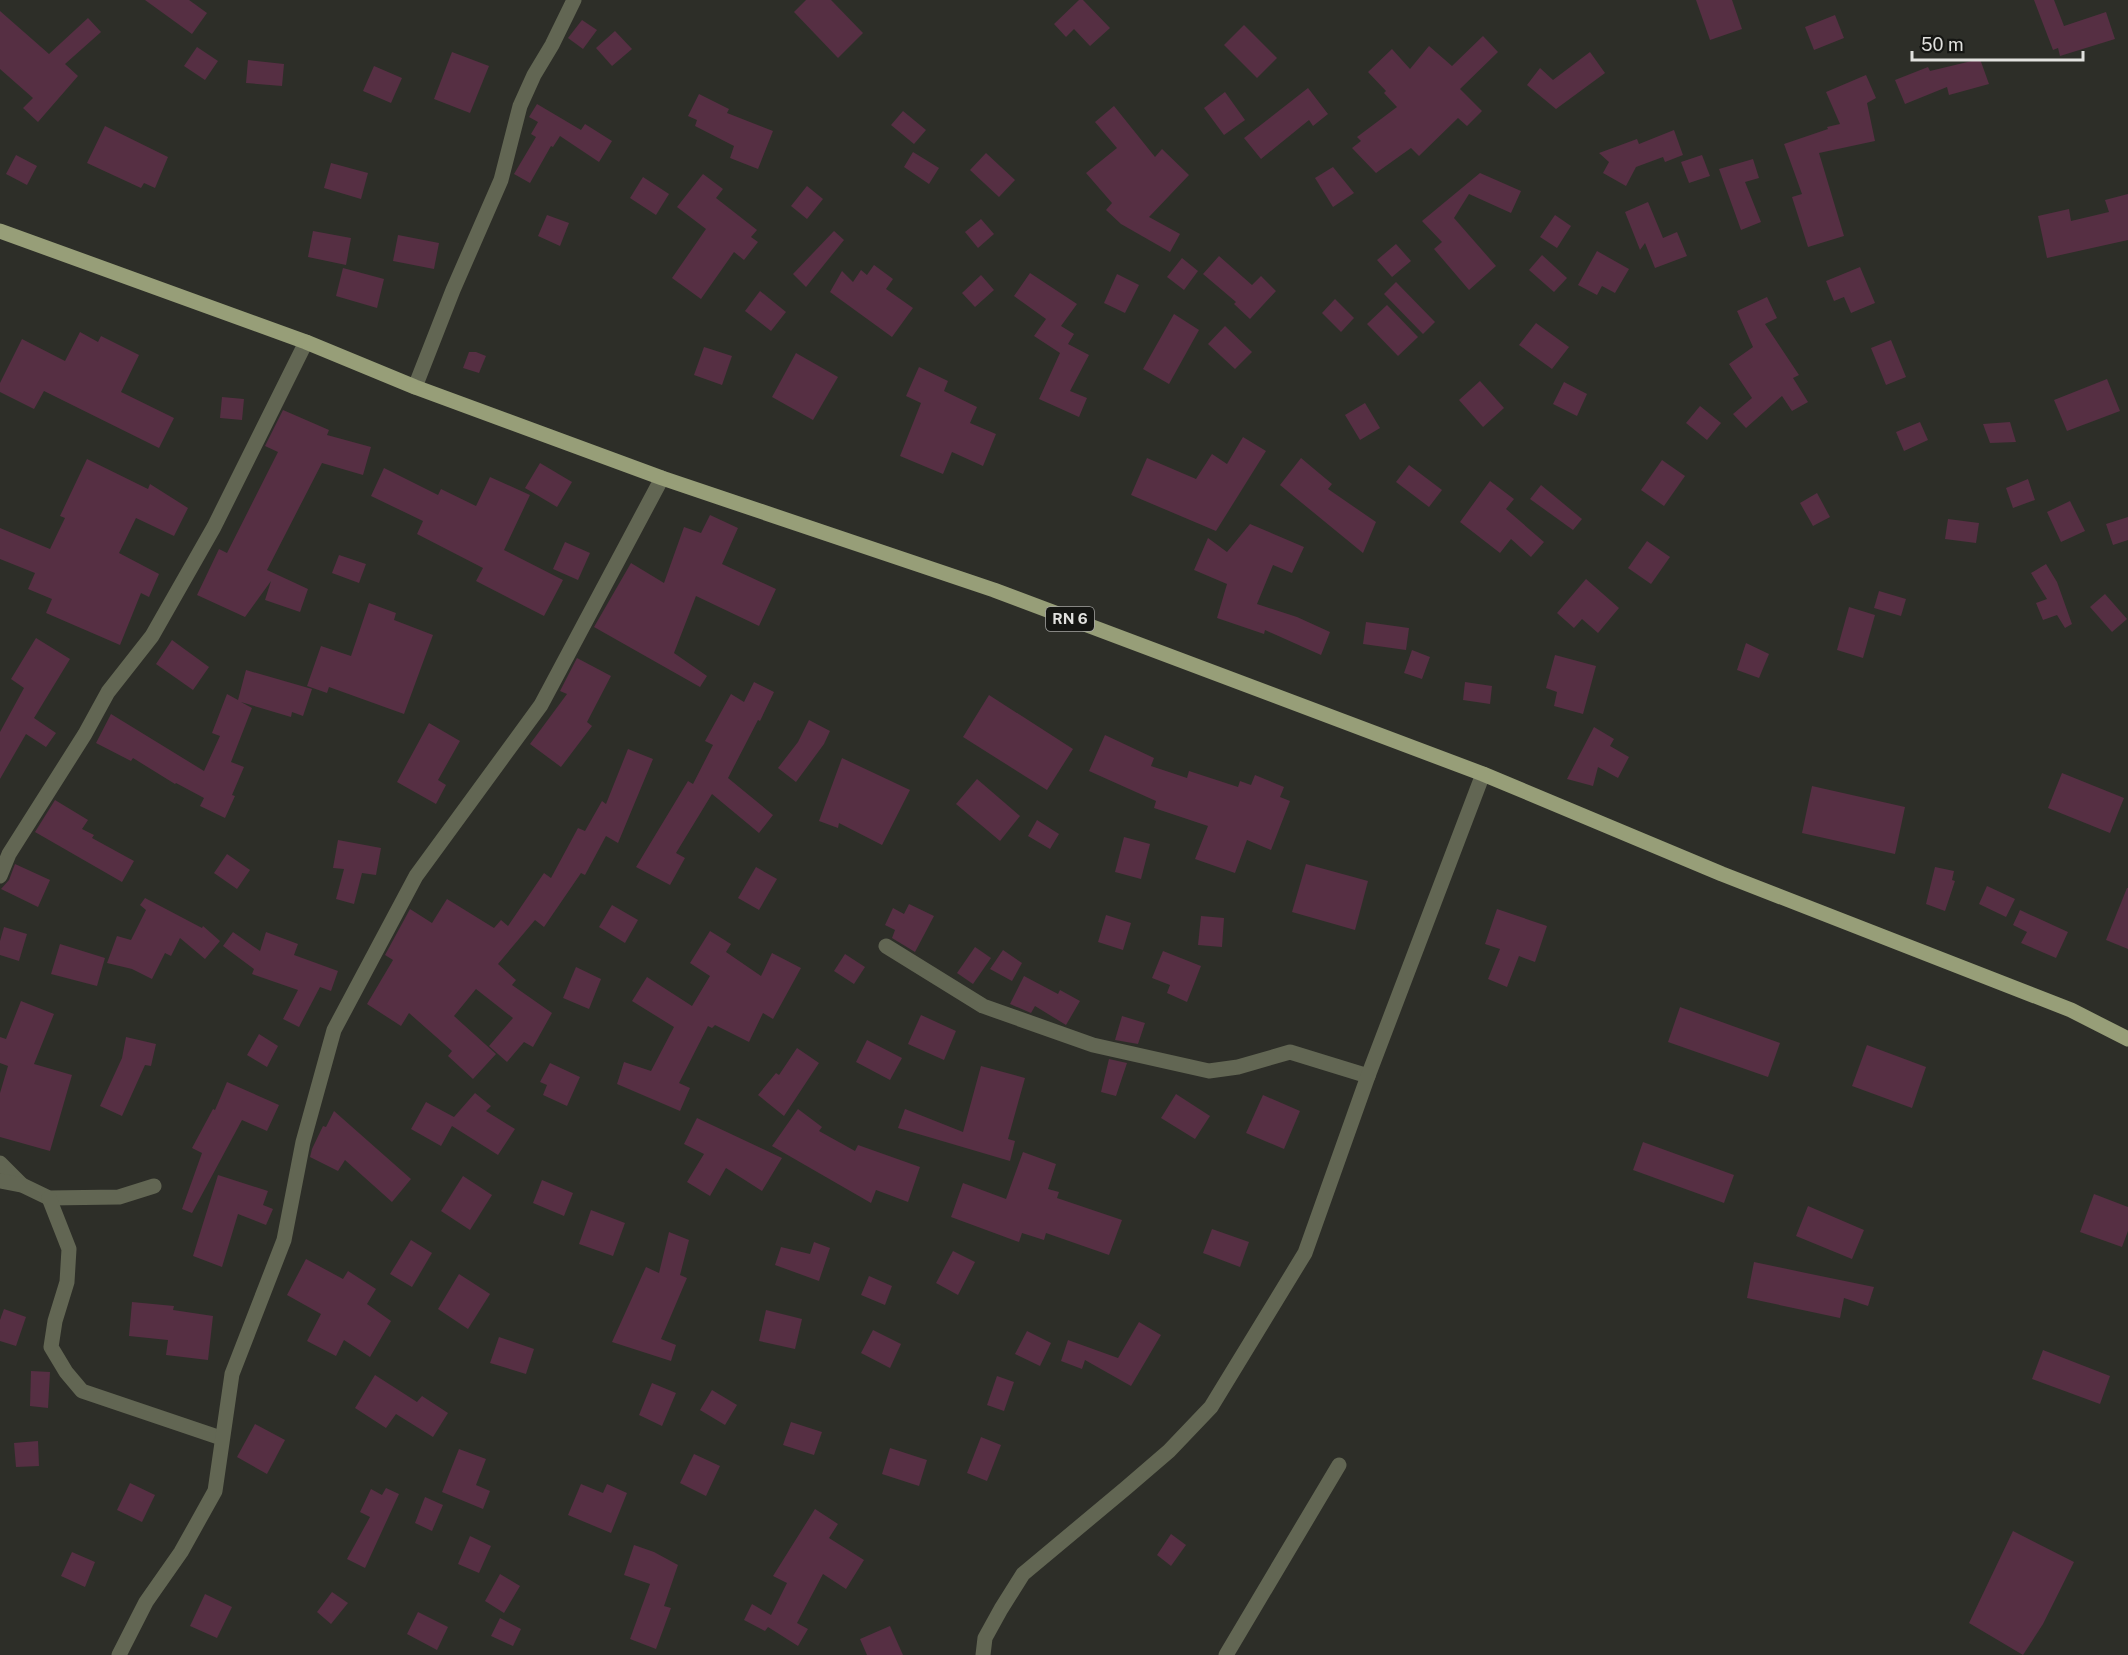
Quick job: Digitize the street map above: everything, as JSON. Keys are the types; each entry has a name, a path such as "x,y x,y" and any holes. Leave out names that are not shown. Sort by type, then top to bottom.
{"main road":[{"name":"RN 6","path":"0,231 306,342 415,387 662,478 994,590 1483,774 1722,874 2071,1010 2128,1039"}],"street":[{"path":"415,387 453,290 501,180 520,106 574,0"},
{"path":"0,876 9,854 85,734 108,692 152,636 214,526 306,342"},
{"path":"119,1655 146,1602 181,1552 215,1491 231,1374 284,1240 303,1142 334,1030 416,876 541,705 662,478"},
{"path":"983,1655 985,1638 1000,1609 1023,1574 1169,1450 1211,1407 1305,1253 1368,1076 1483,774"},
{"path":"886,945 984,1006 1093,1045 1209,1071 1238,1067 1290,1052 1368,1076"},
{"path":"0,1163 22,1185"},
{"path":"0,1181 22,1185 49,1197 119,1197 154,1186"},
{"path":"49,1197 69,1249 68,1282 55,1321 51,1347 66,1372 82,1390 221,1438"},
{"path":"1226,1655 1339,1465"}],"building":[{"path":"145,0 189,0 207,13 192,34"},
{"path":"806,0 831,0 863,33 838,58 794,12"},
{"path":"1079,0 1083,0 1110,28 1090,46 1074,29 1066,37 1054,24"},
{"path":"1696,0 1732,0 1742,29 1710,40"},
{"path":"2034,0 2054,0 2064,26 2106,12 2115,39 2060,56 2058,48 2053,50"},
{"path":"0,11 49,54 88,18 101,32 65,64 78,76 38,122 23,108 33,98 0,69"},
{"path":"1835,15 1844,38 1814,50 1805,27"},
{"path":"582,20 597,30 583,49 568,38"},
{"path":"1244,25 1277,58 1257,78 1224,45"},
{"path":"615,31 632,49 612,66 596,48"},
{"path":"1483,36 1498,52 1460,89 1482,111 1467,126 1458,118 1419,156 1411,148 1376,173 1352,148 1361,141 1357,137 1397,107 1368,72 1392,49 1410,69 1429,46 1452,66"},
{"path":"197,47 218,61 205,80 184,66"},
{"path":"452,52 489,66 470,113 434,99"},
{"path":"1590,52 1605,73 1556,109 1527,85 1540,68 1553,80"},
{"path":"1980,59 1989,84 1949,95 1947,87 1905,104 1895,80 1928,67 1930,71"},
{"path":"248,60 284,64 282,86 246,83"},
{"path":"374,66 402,78 391,103 363,91"},
{"path":"1866,75 1876,98 1867,103 1875,141 1819,153 1844,236 1808,247 1792,197 1802,194 1784,144 1840,124 1826,92"},
{"path":"1308,88 1328,114 1313,126 1309,120 1261,159 1244,138"},
{"path":"1225,92 1245,120 1224,135 1204,108"},
{"path":"699,94 729,109 727,113 773,131 758,169 730,158 734,146 695,126 697,120 688,116"},
{"path":"537,104 581,130 585,124 612,141 599,162 560,136 553,147 551,146 530,183 514,174 536,137 531,134 538,122 529,117"},
{"path":"1114,106 1155,157 1162,149 1189,175 1149,217 1180,234 1170,252 1121,224 1106,210 1112,203 1086,173 1117,148 1095,122"},
{"path":"903,111 926,130 914,144 891,125"},
{"path":"105,126 168,157 155,188 144,183 141,188 87,163"},
{"path":"1674,130 1683,155 1665,162 1663,157 1636,167 1626,186 1603,173 1609,162 1599,153 1637,139 1639,144"},
{"path":"913,152 939,168 929,184 904,167"},
{"path":"986,153 1015,180 999,197 970,170"},
{"path":"16,155 37,166 27,185 6,174"},
{"path":"1702,155 1710,176 1689,183 1681,162"},
{"path":"1753,159 1759,178 1745,182 1761,222 1741,230 1719,169"},
{"path":"331,163 368,173 361,199 324,188"},
{"path":"1333,167 1354,193 1333,207 1315,178"},
{"path":"1480,173 1521,191 1511,213 1469,194 1454,218 1496,266 1469,290 1434,249 1442,242 1422,221"},
{"path":"703,174 723,189 716,198 757,230 751,237 758,242 744,260 734,252 701,299 672,278 706,229 677,207"},
{"path":"643,177 669,194 656,215 630,198"},
{"path":"807,186 823,199 807,219 791,206"},
{"path":"2128,194 2128,240 2047,258 2038,216 2069,209 2071,221 2109,212 2105,200"},
{"path":"1648,202 1663,238 1677,232 1687,256 1655,268 1645,243 1640,250 1625,212"},
{"path":"547,215 569,223 560,246 538,236"},
{"path":"1555,215 1571,226 1557,248 1540,237"},
{"path":"981,219 994,234 978,248 965,232"},
{"path":"313,231 351,238 346,265 308,257"},
{"path":"834,231 844,240 806,287 793,274"},
{"path":"398,235 439,243 434,269 393,261"},
{"path":"1396,244 1411,261 1392,277 1377,260"},
{"path":"1597,251 1629,269 1615,293 1602,286 1597,295 1578,285"},
{"path":"1542,255 1567,278 1554,292 1529,270"},
{"path":"1219,256 1252,285 1261,276 1276,291 1250,319 1234,304 1236,302 1203,274"},
{"path":"1182,258 1198,271 1184,290 1167,277"},
{"path":"874,265 893,279 886,289 913,308 892,337 830,292 842,271 853,282 861,270 867,275"},
{"path":"1860,267 1875,303 1851,313 1844,297 1834,301 1826,281"},
{"path":"343,268 384,279 377,308 336,296"},
{"path":"1030,273 1077,304 1061,326 1074,334 1068,344 1089,355 1070,391 1087,398 1079,417 1039,399 1060,353 1034,336 1046,319 1014,296"},
{"path":"1117,274 1139,285 1125,313 1104,303"},
{"path":"981,275 994,290 975,307 962,293"},
{"path":"1396,282 1435,322 1423,334 1384,294"},
{"path":"760,291 786,312 771,331 745,311"},
{"path":"1767,297 1777,318 1765,324 1799,375 1793,378 1808,402 1792,411 1782,396 1746,428 1733,414 1752,398 1729,364 1753,347 1737,311"},
{"path":"1335,299 1354,318 1341,332 1322,313"},
{"path":"1387,305 1418,337 1398,356 1367,324"},
{"path":"1174,314 1199,330 1169,384 1143,369"},
{"path":"1536,323 1569,347 1552,369 1519,345"},
{"path":"1225,326 1252,352 1235,369 1208,344"},
{"path":"80,332 98,342 101,336 139,355 121,392 174,418 159,448 44,391 34,409 0,392 0,383 22,339 65,361"},
{"path":"1891,340 1906,377 1886,385 1871,348"},
{"path":"704,347 732,356 722,385 694,375"},
{"path":"469,352 486,356 479,373 463,368"},
{"path":"796,353 838,377 813,420 772,397"},
{"path":"919,367 948,381 944,391 977,407 970,423 996,434 983,466 952,452 943,474 900,456 921,403 906,396"},
{"path":"2107,379 2120,411 2067,431 2054,400"},
{"path":"1480,381 1504,408 1483,427 1459,400"},
{"path":"1564,382 1587,394 1577,416 1553,404"},
{"path":"222,397 244,399 242,420 220,418"},
{"path":"1365,403 1380,428 1360,440 1345,415"},
{"path":"1700,406 1721,423 1707,440 1686,423"},
{"path":"283,410 329,430 327,435 371,447 363,475 322,463 267,570 308,589 300,612 265,600 271,581 245,617 197,595 219,549 227,553 278,452 265,446"},
{"path":"1920,422 1928,440 1904,451 1896,432"},
{"path":"2010,422 2016,442 1990,443 1983,424"},
{"path":"1243,437 1266,451 1216,531 1131,495 1147,458 1196,479 1212,454 1227,464"},
{"path":"1301,458 1332,484 1328,489 1376,522 1363,553 1280,485"},
{"path":"87,459 148,489 150,484 188,508 174,536 136,518 119,553 159,574 149,597 141,593 120,645 46,613 52,599 28,589 35,573 0,559 0,528 50,549 65,518 60,516"},
{"path":"1662,460 1685,476 1664,506 1641,490"},
{"path":"540,463 572,482 557,507 525,488"},
{"path":"1409,465 1442,490 1429,507 1396,482"},
{"path":"384,468 438,495 441,489 476,506 490,477 530,495 504,550 563,580 544,616 476,581 483,568 417,534 423,521 371,496"},
{"path":"2028,479 2035,500 2013,508 2006,488"},
{"path":"1490,481 1514,499 1506,509 1544,542 1531,557 1511,539 1500,553 1460,522"},
{"path":"1541,485 1582,519 1573,530 1530,499"},
{"path":"1817,493 1830,517 1813,526 1800,503"},
{"path":"2070,501 2085,531 2061,542 2047,512"},
{"path":"710,515 738,528 722,564 776,589 759,626 696,596 674,653 707,676 700,687 594,627 631,563 664,583 684,527 701,533"},
{"path":"2128,517 2128,540 2113,545 2106,524"},
{"path":"1948,519 1979,523 1976,543 1945,539"},
{"path":"1250,524 1304,547 1292,573 1273,565 1257,604 1297,617 1330,632 1321,655 1265,630 1264,634 1217,618 1227,584 1194,570 1208,538 1227,552"},
{"path":"1647,541 1670,557 1651,584 1628,568"},
{"path":"565,542 590,553 578,580 553,569"},
{"path":"339,555 366,564 359,583 332,573"},
{"path":"2046,564 2057,582 2072,624 2065,628 2057,615 2043,620 2036,603 2047,599 2031,573"},
{"path":"1586,579 1619,608 1598,633 1582,619 1574,628 1557,613"},
{"path":"1879,591 1906,599 1901,616 1874,608"},
{"path":"2105,594 2127,619 2112,632 2090,607"},
{"path":"369,603 396,613 394,620 433,635 404,714 329,687 327,693 307,686 321,646 351,656"},
{"path":"1849,607 1875,615 1863,658 1837,650"},
{"path":"1366,622 1409,628 1406,650 1363,644"},
{"path":"36,638 70,659 34,718 56,733 46,747 26,734 0,779 0,732 24,688 11,679"},
{"path":"172,640 209,667 193,690 156,664"},
{"path":"1746,643 1769,654 1759,678 1737,670"},
{"path":"1412,650 1430,657 1422,679 1404,673"},
{"path":"1555,655 1596,666 1583,714 1554,706 1557,692 1546,688"},
{"path":"577,658 611,676 587,722 592,726 561,767 530,744 567,694 560,691"},
{"path":"246,670 312,689 303,716 292,712 291,717 241,702 252,708 231,762 244,767 225,818 200,806 204,798 175,784 133,758 131,761 96,743 111,714 204,771 220,736 212,733 227,694 238,700"},
{"path":"754,682 774,692 728,778 773,815 759,833 712,794 676,853 685,858 670,885 636,867 688,781 693,784 713,745 705,741 731,694 744,702"},
{"path":"1465,682 1492,686 1490,704 1463,700"},
{"path":"989,695 1073,749 1047,790 963,737"},
{"path":"809,720 830,731 824,744 796,782 778,768 798,742"},
{"path":"429,723 460,741 438,780 446,785 436,804 397,782"},
{"path":"1594,727 1614,739 1610,746 1629,757 1618,778 1598,767 1593,786 1567,779"},
{"path":"1105,735 1154,758 1151,766 1187,778 1189,771 1238,787 1240,781 1251,785 1255,775 1284,787 1280,797 1290,801 1271,850 1247,840 1235,873 1195,859 1208,826 1154,808 1156,801 1089,771"},
{"path":"628,749 653,759 618,843 606,836 585,875 581,873 544,927 535,920 498,964 516,980 512,985 552,1013 533,1047 524,1042 507,1062 489,1046 513,1018 476,989 454,1016 496,1054 473,1079 448,1056 452,1051 409,1013 401,1026 367,1004 393,960 385,955 410,909 432,923 447,899 494,928 501,920 508,926 544,873 551,878 578,828 585,831 602,801 606,804"},
{"path":"842,758 910,790 882,845 839,823 838,828 819,821"},
{"path":"2062,773 2124,798 2110,833 2048,808"},
{"path":"977,779 1020,816 1000,841 956,804"},
{"path":"1812,786 1905,807 1895,854 1802,833"},
{"path":"55,800 88,820 82,829 94,835 92,838 134,861 122,882 35,832"},
{"path":"1037,820 1059,834 1050,849 1028,836"},
{"path":"1124,837 1150,844 1141,879 1115,872"},
{"path":"338,840 381,848 376,875 362,873 354,904 336,899 344,869 333,868"},
{"path":"227,854 250,870 237,889 214,873"},
{"path":"15,864 50,880 38,907 1,889 9,880"},
{"path":"1306,864 1368,881 1355,930 1292,912"},
{"path":"756,867 777,879 759,910 738,898"},
{"path":"1935,867 1954,871 1952,880 1955,881 1945,911 1926,904"},
{"path":"1987,886 2015,899 2006,917 1979,904"},
{"path":"2128,888 2128,949 2106,940"},
{"path":"145,898 202,928 203,926 220,941 205,959 180,938 171,956 165,953 152,979 132,969 107,963 117,936 131,940 146,910 140,905"},
{"path":"909,904 934,916 915,952 892,938 895,930 885,925 893,908 904,914"},
{"path":"612,905 638,920 625,943 599,927"},
{"path":"1497,909 1547,926 1535,962 1519,956 1507,987 1488,979 1500,949 1485,944"},
{"path":"2020,910 2068,932 2056,958 2021,943 2027,932 2013,925"},
{"path":"1106,915 1131,923 1123,950 1098,942"},
{"path":"1201,916 1224,918 1222,947 1198,945"},
{"path":"4,927 27,934 19,961 0,955 0,941"},
{"path":"710,931 731,944 726,952 761,976 772,953 801,968 773,1019 763,1013 749,1042 715,1025 712,1028 708,1026 679,1083 690,1088 680,1111 617,1084 624,1062 651,1071 674,1027 632,1001 647,977 692,1006 710,976 690,963"},
{"path":"233,932 260,951 266,932 298,944 294,955 338,971 331,991 320,987 299,1027 283,1019 298,990 252,974 254,969 223,946"},
{"path":"60,944 105,958 97,986 51,974"},
{"path":"975,947 991,958 973,984 957,973"},
{"path":"1003,950 1022,963 1012,981 990,969"},
{"path":"1163,951 1201,966 1187,1002 1167,993 1170,985 1152,978"},
{"path":"845,954 865,967 854,984 834,971"},
{"path":"576,967 601,979 589,1009 563,998"},
{"path":"1024,976 1058,994 1060,990 1080,1001 1066,1025 1035,1006 1031,1013 1010,1004"},
{"path":"21,1001 54,1014 34,1064 72,1075 50,1151 0,1137 0,1093 8,1066 0,1063 0,1037 6,1039"},
{"path":"1680,1007 1780,1043 1768,1077 1668,1042"},
{"path":"921,1015 956,1031 944,1060 908,1044"},
{"path":"1122,1016 1145,1023 1138,1044 1115,1040"},
{"path":"259,1034 278,1046 267,1067 247,1055"},
{"path":"126,1037 156,1044 151,1066 145,1065 122,1116 100,1106 122,1058"},
{"path":"867,1040 902,1058 890,1080 856,1062"},
{"path":"1867,1045 1926,1067 1912,1108 1852,1086"},
{"path":"797,1048 819,1063 784,1116 758,1095 776,1073 779,1075"},
{"path":"1109,1059 1127,1063 1116,1096 1101,1092"},
{"path":"550,1063 580,1077 567,1106 543,1095 547,1085 540,1082"},
{"path":"981,1066 1025,1078 1008,1139 1015,1141 1010,1161 898,1128 905,1109 963,1132"},
{"path":"227,1082 279,1105 267,1131 242,1120 192,1213 182,1209 202,1153 192,1148 213,1109 215,1110"},
{"path":"475,1093 491,1106 486,1111 515,1129 498,1155 452,1126 441,1146 411,1129 426,1102 454,1117"},
{"path":"1176,1094 1210,1116 1195,1139 1161,1118"},
{"path":"1263,1095 1300,1111 1284,1149 1246,1133"},
{"path":"798,1109 822,1127 819,1131 855,1151 858,1145 920,1167 908,1202 876,1190 871,1203 772,1146"},
{"path":"334,1111 411,1179 392,1202 345,1160 338,1171 310,1157 323,1126 326,1127"},
{"path":"697,1118 782,1158 762,1191 726,1168 710,1196 687,1182 704,1154 684,1144"},
{"path":"1643,1142 1734,1175 1724,1203 1633,1170"},
{"path":"1023,1152 1056,1164 1048,1189 1059,1192 1057,1198 1122,1220 1109,1255 1046,1233 1044,1240 1022,1233 1019,1242 951,1217 963,1183 1006,1199"},
{"path":"218,1175 268,1191 263,1205 273,1209 266,1225 238,1214 222,1267 193,1256"},
{"path":"463,1176 492,1195 470,1230 441,1211"},
{"path":"542,1180 573,1193 564,1216 533,1203"},
{"path":"2094,1194 2128,1207 2128,1231 2122,1247 2080,1232"},
{"path":"1808,1206 1864,1230 1852,1259 1796,1236"},
{"path":"591,1210 625,1223 613,1256 579,1244"},
{"path":"1212,1229 1249,1242 1240,1267 1203,1253"},
{"path":"669,1232 689,1240 680,1275 687,1278 661,1339 676,1345 671,1361 612,1342 646,1267 659,1273"},
{"path":"411,1240 432,1253 412,1287 390,1274"},
{"path":"814,1242 830,1248 819,1281 775,1265 781,1247 810,1254"},
{"path":"953,1251 975,1262 958,1295 936,1283"},
{"path":"306,1259 343,1279 348,1271 376,1289 367,1304 391,1321 370,1357 344,1340 336,1356 307,1341 321,1314 287,1295"},
{"path":"1754,1262 1874,1287 1868,1306 1844,1298 1840,1318 1747,1298"},
{"path":"459,1274 490,1294 468,1329 438,1309"},
{"path":"869,1276 892,1286 885,1305 861,1295"},
{"path":"132,1302 174,1306 173,1310 213,1316 208,1360 166,1355 168,1340 129,1336"},
{"path":"4,1309 26,1317 16,1346 0,1341 0,1320"},
{"path":"766,1310 802,1319 795,1349 759,1341"},
{"path":"1139,1322 1161,1335 1131,1386 1085,1360 1082,1369 1061,1361 1068,1340 1118,1358"},
{"path":"873,1330 901,1344 890,1368 861,1353"},
{"path":"1027,1331 1051,1343 1040,1366 1015,1354"},
{"path":"499,1337 534,1349 526,1374 490,1363"},
{"path":"2043,1350 2110,1376 2100,1404 2032,1379"},
{"path":"31,1371 50,1372 48,1408 30,1406"},
{"path":"375,1375 417,1402 422,1396 448,1413 433,1437 396,1414 386,1428 355,1408"},
{"path":"997,1376 1014,1382 1004,1411 987,1405"},
{"path":"652,1383 676,1393 662,1426 639,1415"},
{"path":"712,1390 737,1405 725,1425 700,1410"},
{"path":"791,1422 822,1432 814,1455 783,1445"},
{"path":"255,1424 285,1440 267,1474 237,1457"},
{"path":"981,1437 1001,1445 987,1481 967,1473"},
{"path":"38,1441 39,1466 16,1467 14,1443"},
{"path":"890,1448 927,1460 919,1486 882,1474"},
{"path":"459,1449 486,1459 476,1485 490,1491 483,1509 442,1492"},
{"path":"694,1454 720,1466 706,1496 680,1483"},
{"path":"130,1483 155,1495 142,1522 117,1510"},
{"path":"581,1484 603,1493 607,1484 627,1493 611,1533 568,1515"},
{"path":"386,1488 399,1494 365,1568 347,1559 370,1517 360,1512 371,1489 382,1495"},
{"path":"425,1497 443,1505 432,1531 415,1523"},
{"path":"815,1509 838,1524 829,1538 864,1560 846,1589 823,1574 797,1623 808,1629 798,1646 768,1627 765,1631 744,1620 752,1604 771,1615 787,1583 773,1576"},
{"path":"2013,1531 2074,1562 2043,1624 2023,1655 1969,1623"},
{"path":"1171,1534 1186,1545 1171,1566 1157,1555"},
{"path":"470,1536 491,1546 479,1573 458,1564"},
{"path":"634,1545 654,1552 678,1565 664,1606 671,1608 656,1649 630,1639 650,1584 624,1575"},
{"path":"72,1552 95,1562 85,1587 61,1576"},
{"path":"500,1574 520,1586 504,1613 485,1601"},
{"path":"332,1592 348,1603 331,1624 317,1612"},
{"path":"205,1594 232,1607 217,1638 190,1626"},
{"path":"418,1612 448,1627 437,1650 407,1634"},
{"path":"500,1618 521,1629 513,1646 491,1636"},
{"path":"890,1626 903,1655 867,1655 860,1639"}]}
